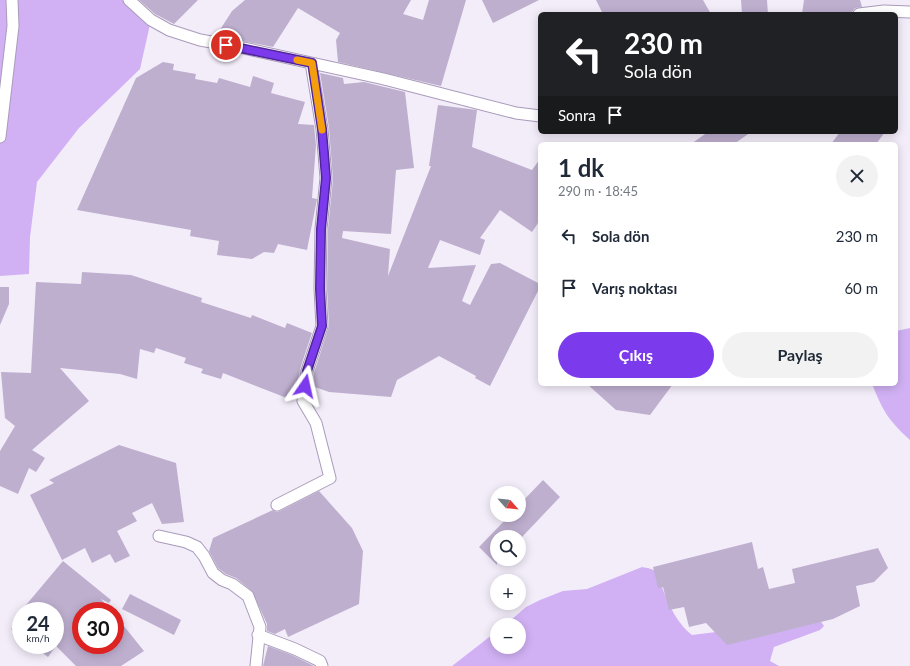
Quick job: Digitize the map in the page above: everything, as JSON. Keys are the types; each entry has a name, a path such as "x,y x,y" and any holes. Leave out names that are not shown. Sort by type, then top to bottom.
{"street":[{"path":"0,137 13,26 12,0"},
{"path":"129,0 152,20 181,35 384,79 516,113 538,116"},
{"path":"876,12 910,12"},
{"path":"277,505 330,478 316,423 303,401 307,371 322,326 320,289 321,229 326,178 322,129 312,63"},
{"path":"160,536 186,542 197,548 204,556 213,573 222,580 232,584 248,596 260,627 256,666"},
{"path":"258,635 320,660 322,666"}],"shaded area":[{"path":"0,0 129,0 151,20 140,69 79,128 37,182 30,237 29,274 0,276"},
{"path":"910,328 910,440 891,421 879,401 873,386 898,386 898,331"},
{"path":"642,567 657,572 674,614 682,626 692,635 819,619 824,626 820,630 774,647 770,661 779,666 452,666 490,636 490,654 526,654 526,618 513,618 522,610 526,610 526,607 540,600 563,591 587,589"}],"building":[{"path":"139,0 198,0 174,24 155,14"},
{"path":"245,0 411,0 403,14 423,20 429,0 466,0 441,86 338,62 336,40 340,33 298,8 273,47 216,36 232,11"},
{"path":"482,0 539,0 493,23"},
{"path":"596,0 703,0 710,12 602,12"},
{"path":"741,0 767,0 768,12 742,12"},
{"path":"804,0 860,0 862,7 855,8 852,12 802,12"},
{"path":"163,62 174,64 173,70 196,74 195,79 217,83 219,78 250,87 253,76 274,83 271,93 305,102 298,124 314,125 316,145 312,198 317,199 307,250 278,244 274,253 264,252 252,259 217,255 219,241 190,236 191,230 77,210 136,78"},
{"path":"320,73 343,78 344,84 364,82 405,92 414,168 396,170 391,234 343,231 342,238 390,249 388,276 431,166 429,166 438,105 477,110 472,147 532,170 538,162 538,223 532,232 500,210 480,238 485,240 480,255 440,240 428,268 476,265 462,301 470,305 491,264 500,263 538,283 538,291 490,386 475,378 476,376 439,356 397,380 391,397 329,392 312,386 314,373 329,326 327,289 328,229 333,179 329,128"},
{"path":"705,134 748,134 737,142 694,142"},
{"path":"838,134 884,134 878,142 832,142"},
{"path":"82,272 131,275 202,298 201,302 251,318 252,315 285,328 287,323 312,333 300,369 298,384 292,400 223,373 221,379 201,373 203,369 184,363 186,358 156,348 154,353 140,349 137,379 120,374 60,368 89,401 32,450 45,458 36,472 29,468 18,494 0,486 0,451 15,426 5,418 1,372 31,373 36,282 81,284"},
{"path":"0,287 9,287 9,304 0,325"},
{"path":"589,386 672,386 650,415 616,410"},
{"path":"119,445 176,463 184,522 162,524 152,503 132,513 137,521 117,531 130,556 115,563 110,554 92,563 85,548 62,560 30,495 54,483 49,480"},
{"path":"543,480 560,497 526,533 526,530 495,530 503,522 526,522 526,498"},
{"path":"319,491 352,528 363,551 359,604 288,637 285,629 275,634 267,631 267,624 252,591 236,578 226,574 218,568 209,551 213,538 273,510 276,512 280,511"},
{"path":"490,536 490,558 479,547"},
{"path":"752,542 758,569 763,567 769,589 795,583 792,569 878,548 888,568 874,582 856,586 860,606 833,619 727,645 706,623 689,627 684,607 669,610 663,587 658,588 653,567"},
{"path":"63,561 111,600 110,602 101,599 104,602 72,602 72,654 124,654 124,626 144,651 121,666 76,666 64,654 64,602 29,602"},
{"path":"130,594 181,620 174,635 124,610 124,605"},
{"path":"268,646 292,655 314,666 263,666"}],"slow traffic":[{"path":"297,60 312,63 322,130"}],"route":[{"path":"226,45 312,63 322,129 326,178 321,229 320,289 322,326 307,371 305,386"}]}
